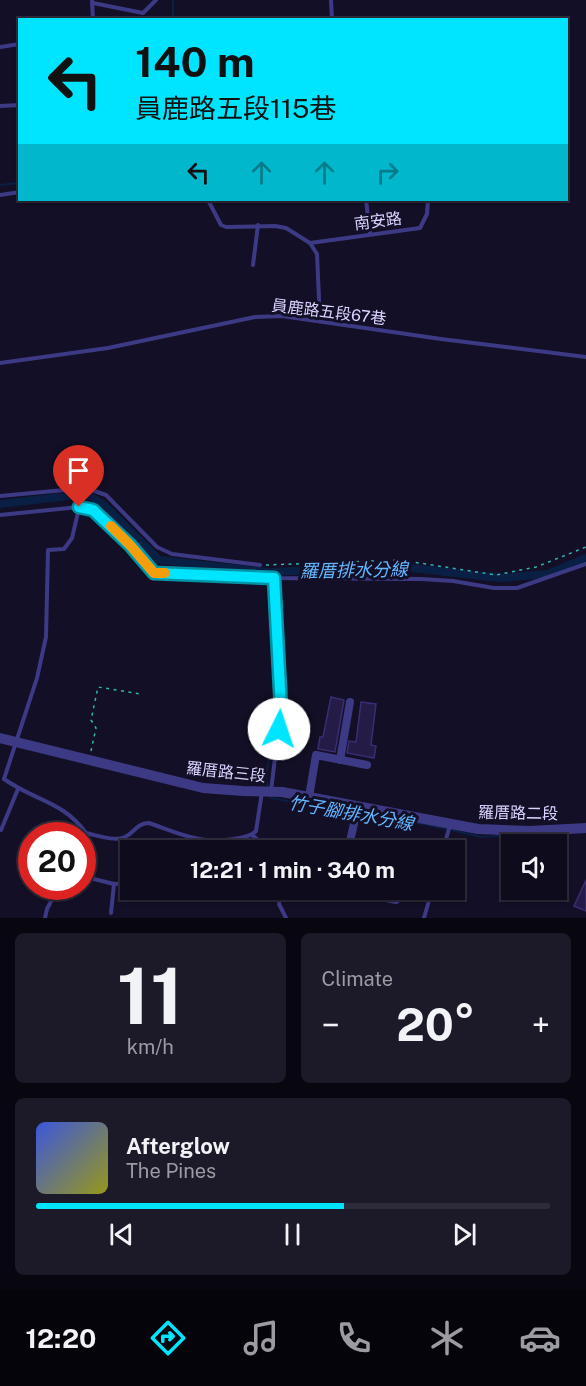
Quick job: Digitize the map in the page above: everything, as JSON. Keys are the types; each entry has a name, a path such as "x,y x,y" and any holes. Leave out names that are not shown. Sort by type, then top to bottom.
{"street":[{"path":"340,760 350,702"},
{"name":"羅厝路三段","path":"0,738 203,788 309,797 451,823"},
{"path":"309,797 316,755 367,765"},
{"path":"350,840 358,806"},
{"name":"羅厝路二段","path":"451,823 478,829 530,831 586,828"}],"lane":[{"path":"93,18 92,2 143,13 156,0"},
{"path":"331,0 332,18"},
{"path":"0,47 18,44"},
{"path":"0,106 18,105"},
{"path":"0,195 18,192"},
{"path":"209,201 221,225 286,228 310,243 316,254 320,321"},
{"path":"366,201 370,233"},
{"name":"南安路","path":"310,243 370,233 420,228 426,214 428,201"},
{"path":"253,265 258,225"},
{"name":"員鹿路五段67巷","path":"0,363 108,348 255,317 282,316 586,357"},
{"path":"0,496 86,488 98,491 106,495 157,547 172,554 260,565"},
{"path":"79,507 72,538 64,549 48,549 46,637 38,678 17,743 2,779 18,789 61,807 79,822"},
{"path":"0,515 79,507 93,510 130,545 154,573 274,578 421,579 453,581 494,588 518,588 586,564"},
{"path":"96,835 125,837 136,826 143,823 197,839 243,839 256,831 267,792 281,708 274,578"},
{"path":"1,830 18,789"},
{"path":"446,840 451,823"},
{"path":"252,835 258,840"},
{"path":"96,880 120,884"},
{"path":"111,913 114,884"},
{"path":"45,918 52,900"},
{"path":"280,900 279,904 286,918"},
{"path":"424,918 429,900"}],"path":[{"path":"260,565 400,560 496,575 536,567 586,547"},
{"path":"89,761 96,728 90,720 98,687 140,694"}],"building":[{"path":"331,697 344,700 335,752 318,749 320,737 323,737"},
{"path":"361,702 376,704 371,745 376,746 374,758 347,753 349,741 356,742"},
{"path":"586,880 586,911 574,906"}],"waterway":[{"path":"173,0 173,18"},
{"path":"0,185 18,183"},
{"name":"羅厝排水分線","path":"0,504 68,496 90,496 104,505 159,560 268,572 402,567 500,578 548,574 586,558"},
{"name":"竹子腳排水分線","path":"268,572 276,702 266,779 268,789"},
{"name":"竹子腳排水分線","path":"269,794 270,798 419,823 482,837 501,836"}],"slow traffic":[{"path":"111,526 154,573 165,573"}],"route":[{"path":"79,507 93,510 130,545 154,573 274,578 281,708 279,729"}]}
